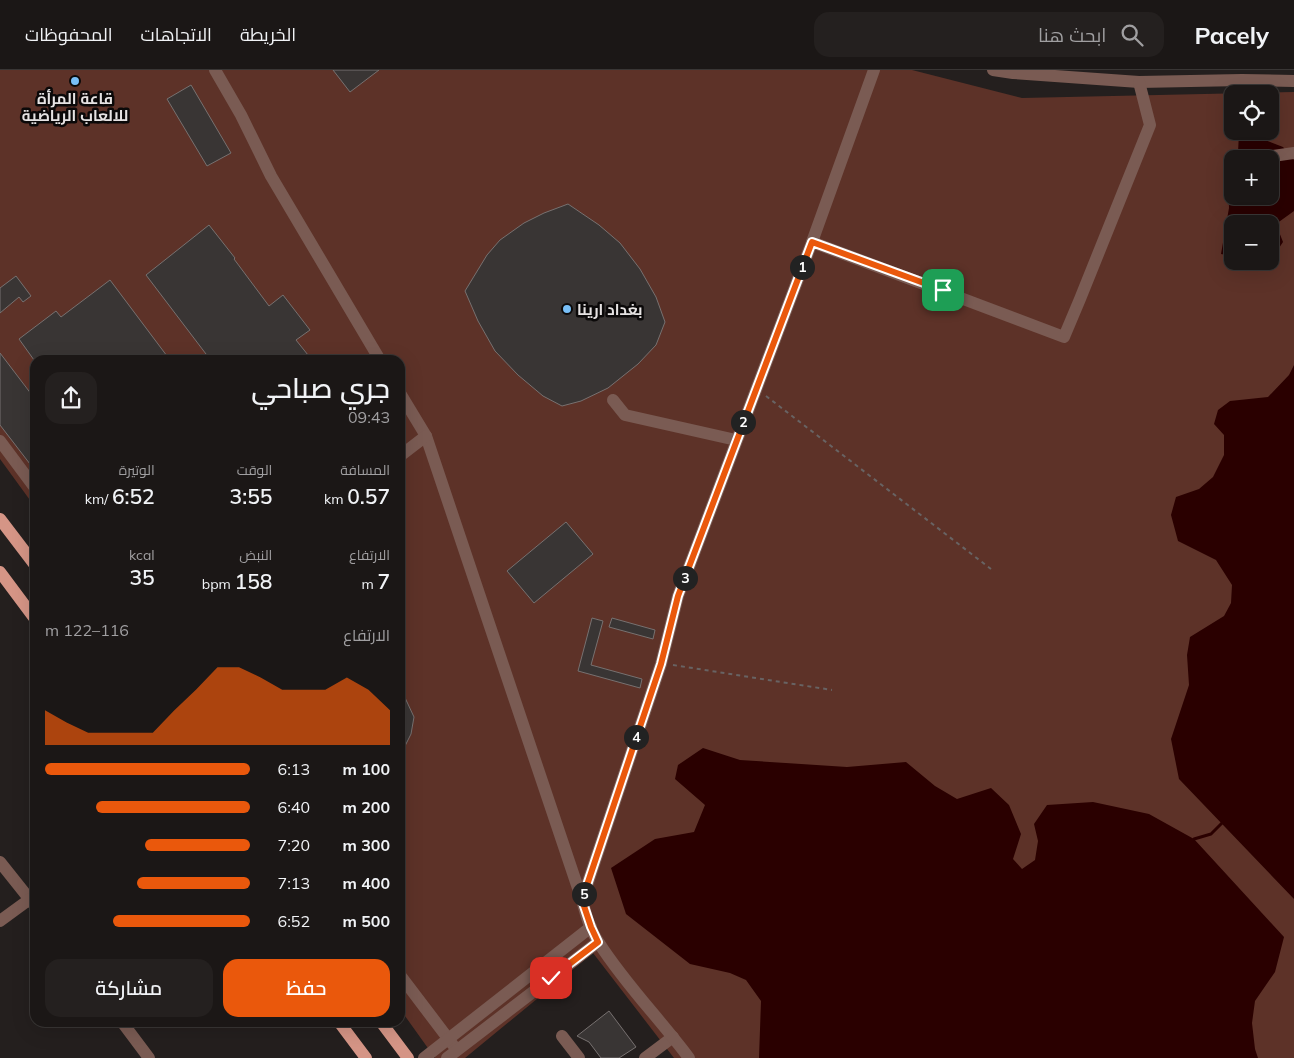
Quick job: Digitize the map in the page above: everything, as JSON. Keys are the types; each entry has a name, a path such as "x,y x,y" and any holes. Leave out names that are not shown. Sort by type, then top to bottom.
{"main road":[{"path":"0,519 30,558"},
{"path":"0,572 30,612"},
{"path":"343,1027 366,1058"},
{"path":"385,1027 408,1058"}],"street":[{"path":"215,70 242,115 271,176 377,355"},
{"path":"582,900 661,664 678,596 812,242 874,70"},
{"path":"993,70 1013,74 1139,82 1294,81"},
{"path":"1234,70 1242,80"},
{"path":"812,242 1064,337 1150,125 1139,82"},
{"path":"1279,155 1294,153"},
{"path":"612,400 625,415 736,440"},
{"path":"405,401 426,436 591,927 598,942 689,1058"},
{"path":"405,452 426,436"},
{"path":"0,441 30,481"},
{"path":"0,862 30,900"},
{"path":"0,921 30,904"},
{"path":"424,1058 591,927"},
{"path":"405,982 448,1039 452,1054 598,942"},
{"path":"126,1027 149,1058"},
{"path":"562,1036 579,1058"},
{"path":"645,1058 673,1037"}],"path":[{"path":"756,389 991,569"},
{"path":"661,664 832,690"}],"shaded area":[{"path":"0,70 912,70 1022,98 1224,94 1224,140 1279,140 1279,92 1294,92 1294,1058 674,1058 593,953 465,1058 435,1058 405,1016 405,355 30,355 30,500 0,459"},
{"path":"1239,140 1265,140 1283,147 1294,160 1294,211 1279,222 1279,215 1228,215 1229,205 1279,205 1279,150 1238,150"},
{"path":"1279,232 1283,242 1279,248"},
{"path":"1224,237 1224,255 1221,254"},
{"path":"1294,365 1294,899 1179,779 1171,739 1189,685 1187,655 1190,637 1224,616 1231,603 1232,585 1216,560 1178,541 1171,515 1176,497 1199,489 1213,477 1224,455 1224,435 1214,424 1218,410 1230,401 1268,397 1289,375"},
{"path":"703,748 740,760 847,767 906,762 935,786 957,799 991,788 1009,805 1021,834 1013,859 1022,869 1035,860 1038,841 1034,824 1047,805 1093,802 1149,814 1194,839 1284,937 1275,972 1255,1001 1252,1023 1258,1058 759,1058 761,1001 746,980 730,973 690,964 626,914 611,868 655,839 694,832 705,805 675,779 678,765"}],"building":[{"path":"333,70 379,70 350,92"},
{"path":"191,85 231,153 207,166 167,99"},
{"name":"بغداد ارينا","path":"568,204 599,225 620,243 640,269 656,297 665,322 656,345 638,364 608,388 581,401 562,406 543,396 518,375 495,351 478,321 465,291 487,255 500,240 524,223"},
{"path":"209,225 269,306 283,295 310,330 296,340 308,355 205,355 206,354 146,275"},
{"path":"16,276 31,296 23,302 19,297 0,313 0,288"},
{"path":"110,280 166,355 30,355 19,339 56,311 61,317"},
{"path":"0,353 30,392 30,464 0,425"},
{"path":"566,522 593,554 534,603 507,571"},
{"path":"592,618 603,621 591,665 642,679 640,688 578,671"},
{"path":"612,618 655,630 653,639 609,627"},
{"path":"405,698 414,717 411,734 405,746"},
{"path":"609,1011 636,1047 619,1058 601,1058 589,1042 577,1036"}],"waterway":[{"path":"1194,839 1211,834 1222,823"}],"place":[{"name":"قاعة المرأة للالعاب الرياضية","path":"75,81"},
{"name":"بغداد ارينا","path":"567,309"}],"route":[{"path":"551,978 598,942 582,900 661,664 678,596 812,242 943,290"}]}
